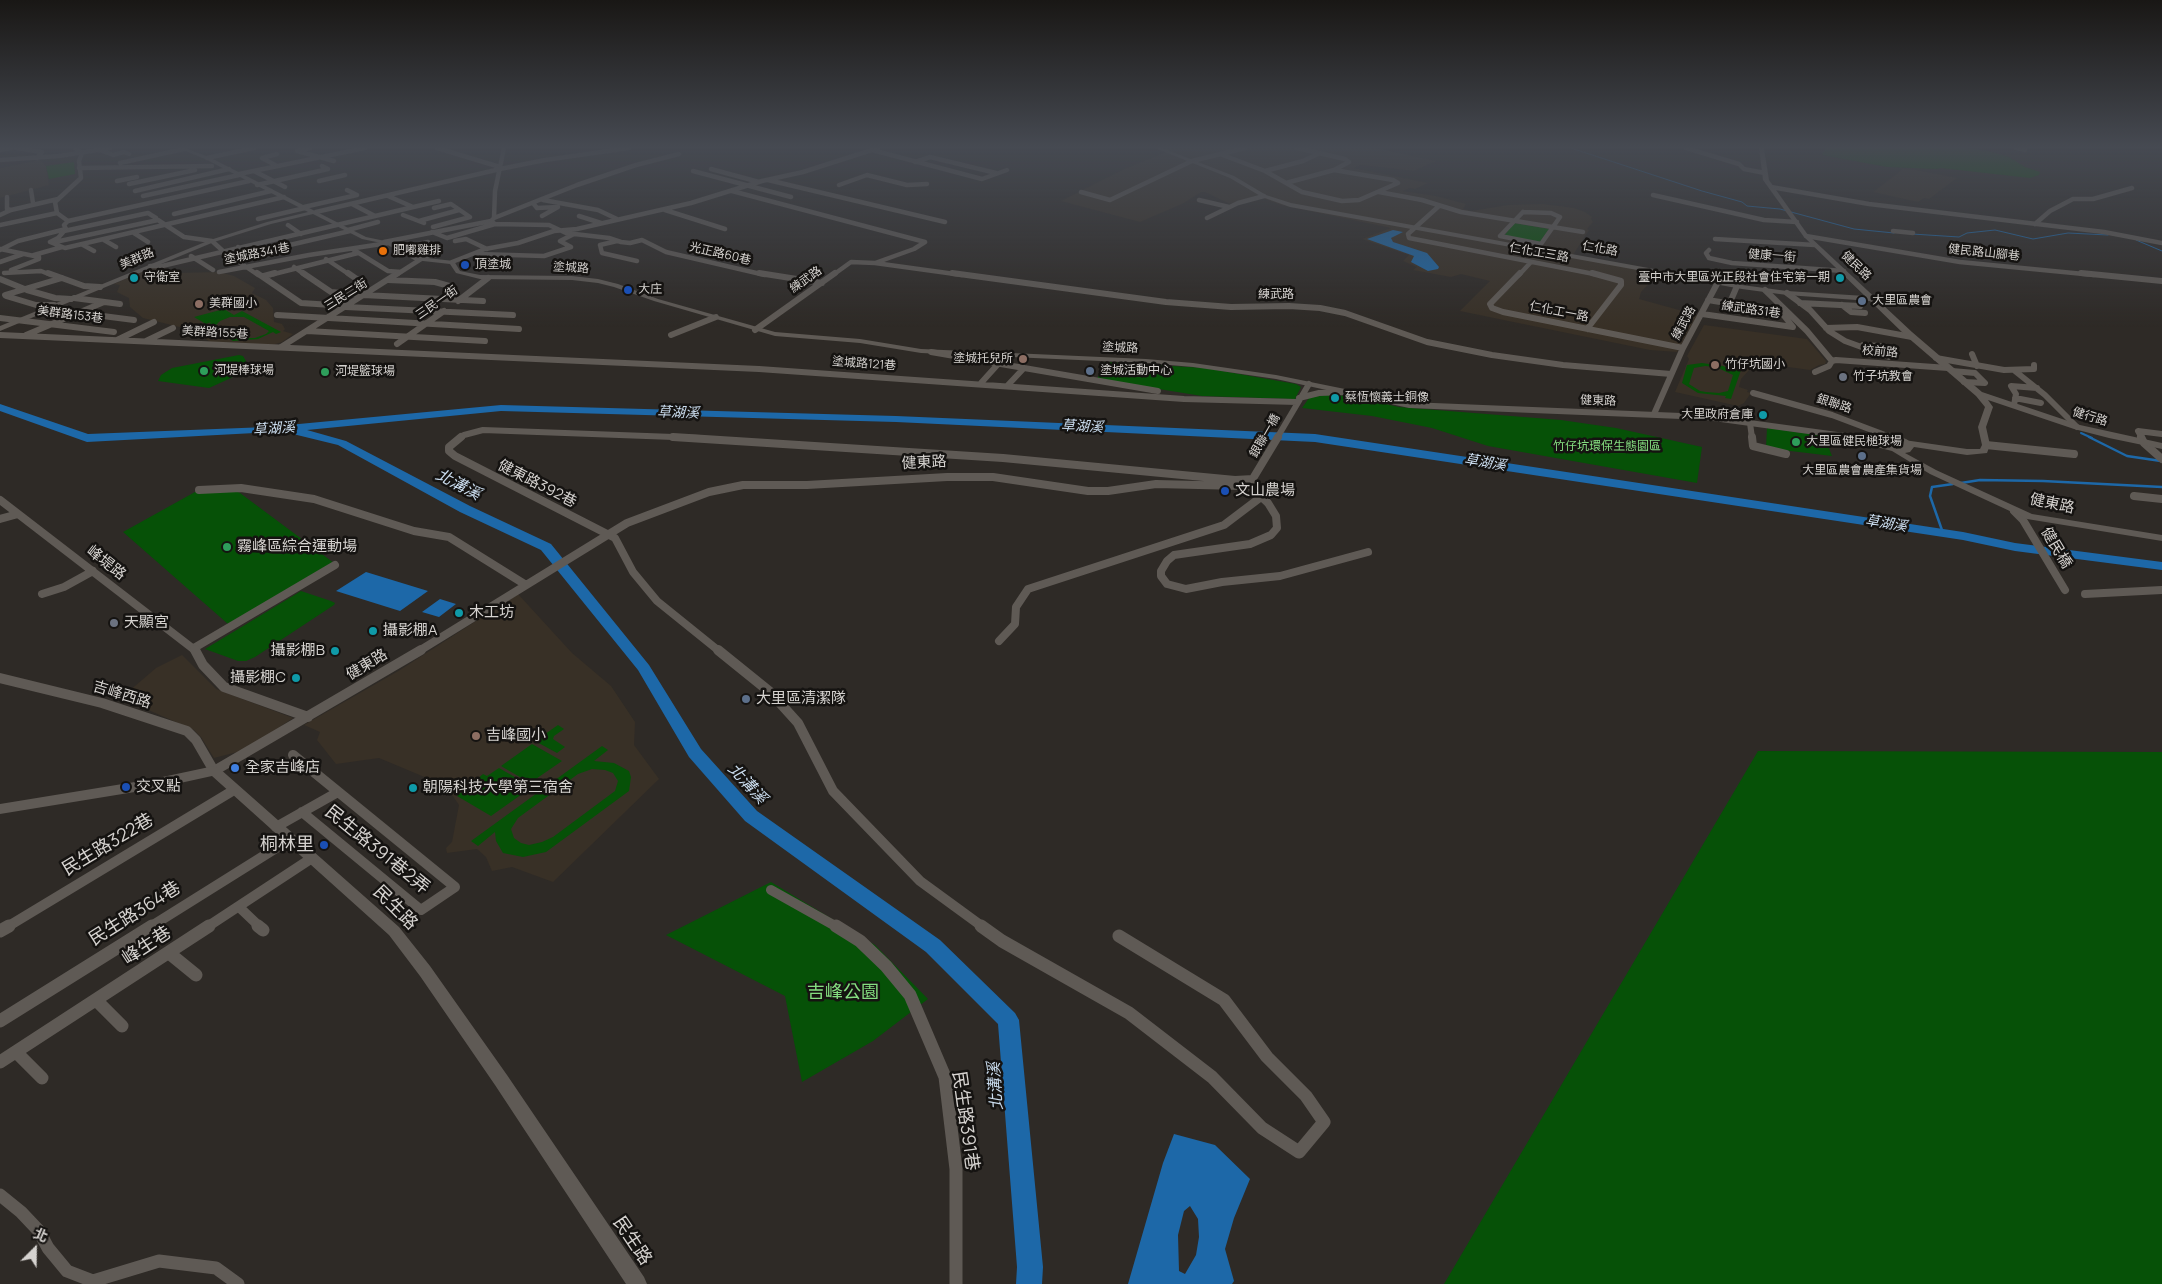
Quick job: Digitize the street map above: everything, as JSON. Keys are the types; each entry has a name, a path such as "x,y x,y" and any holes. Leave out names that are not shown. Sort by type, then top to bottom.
{"street":[{"path":"7,208 11,210"},
{"path":"0,216 18,208"},
{"path":"56,208 57,213 68,221"},
{"path":"50,242 58,238 65,230 64,225 68,221 126,208"},
{"path":"174,214 201,208"},
{"path":"50,242 65,248 83,245 238,208"},
{"path":"258,220 302,208"},
{"name":"塗城路","path":"307,208 364,238 386,243 416,259 452,262 458,272 488,278 572,278 598,281 616,285 656,300 755,330 786,336 860,341 1158,391"},
{"path":"316,212 334,208"},
{"path":"360,208 376,216"},
{"path":"150,266 162,266 409,208"},
{"path":"238,247 251,254 434,208"},
{"path":"434,230 470,217 456,208"},
{"path":"494,208 494,221"},
{"path":"403,215 419,221 443,237 455,236 524,208"},
{"path":"537,208 558,208 542,216"},
{"path":"587,208 598,210 617,219"},
{"path":"452,262 488,249 518,243 554,231 564,231 666,208"},
{"path":"796,208 925,242"},
{"path":"885,208 944,222"},
{"path":"1207,218 1227,208"},
{"name":"仁化路","path":"1306,208 1737,286 1787,293 1872,299"},
{"path":"1415,228 1437,208"},
{"path":"1446,208 1583,232"},
{"path":"1710,208 1764,220 1797,222"},
{"name":"健民路","path":"1787,208 1806,236 1815,245 1912,337 1979,394"},
{"path":"1902,208 2104,232 2162,243"},
{"path":"2034,224 2056,208"},
{"path":"662,209 725,229"},
{"path":"419,221 459,210"},
{"name":"美群路","path":"0,329 273,216 316,212"},
{"path":"1523,212 1560,216 1554,228 1541,244 1500,236 1512,221 1523,212"},
{"path":"0,225 57,213"},
{"path":"1,250 18,241 65,230 148,213 156,218"},
{"path":"579,216 601,223"},
{"path":"50,242 158,220 184,237 212,241 223,251 264,276 301,303 513,316"},
{"path":"434,230 494,221"},
{"name":"光正路60巷","path":"494,221 552,225 575,234 630,243 642,240 666,252 771,276 822,283"},
{"path":"288,225 301,234"},
{"name":"仁化工三路","path":"1415,228 1408,236 1410,239 1611,277 1621,281 1621,285 1587,329"},
{"name":"塗城路341巷","path":"194,258 216,271 386,243 434,230"},
{"path":"1893,231 1913,233"},
{"path":"80,232 85,236"},
{"path":"134,233 148,242"},
{"path":"473,254 544,256 571,246 560,240 575,234"},
{"path":"455,236 488,249"},
{"name":"健民路山腳巷","path":"1806,236 1960,262 2162,281"},
{"path":"320,238 326,242"},
{"path":"446,244 464,239"},
{"path":"1716,239 1815,245"},
{"path":"104,240 116,247"},
{"path":"617,241 600,245 602,252 637,261"},
{"path":"399,249 428,242"},
{"name":"練武路","path":"875,263 914,249 925,242"},
{"path":"83,245 94,251"},
{"path":"1,250 34,255 62,247"},
{"path":"351,249 388,271 401,272"},
{"name":"健康一街","path":"1708,250 1706,256 1709,258 1732,263 1844,271"},
{"path":"184,252 194,258"},
{"name":"三民二街","path":"281,348 421,259 438,252"},
{"path":"264,276 358,253"},
{"path":"0,262 24,254"},
{"path":"318,254 361,282 344,293"},
{"path":"2,273 39,260 34,255"},
{"path":"284,259 331,292 483,300"},
{"name":"練武路","path":"755,330 850,262 875,263 1166,302 1216,306 1320,308 1345,313 1427,342 1492,355 1563,365 1671,374"},
{"name":"仁化工一路","path":"1531,262 1490,304 1491,307 1496,310 1683,348"},
{"path":"162,266 170,269"},
{"path":"2,273 41,271 84,286 100,287"},
{"path":"410,288 430,275"},
{"path":"3,295 62,278"},
{"name":"三民一街","path":"397,344 488,278"},
{"path":"0,279 55,298 120,304"},
{"path":"388,280 453,287"},
{"name":"練武路","path":"1654,414 1683,348 1718,282"},
{"path":"437,291 446,285"},
{"path":"1731,300 1737,286"},
{"path":"1765,290 1807,331 1832,362"},
{"path":"1787,293 1810,310 1825,328 1831,332 1858,346 1889,357"},
{"path":"3,295 36,305 57,305"},
{"path":"1832,296 1850,312 1865,313"},
{"name":"練武路31巷","path":"1702,314 1793,327 1781,312 1708,300"},
{"path":"23,337 104,302"},
{"path":"1800,303 1860,306"},
{"path":"1829,304 1835,310"},
{"path":"48,309 134,320"},
{"path":"277,315 519,329"},
{"path":"66,339 114,317"},
{"path":"671,335 716,317"},
{"path":"0,318 22,320"},
{"name":"美群路153巷","path":"22,320 114,332"},
{"path":"114,341 154,322"},
{"path":"1825,328 1857,327 1912,337"},
{"path":"144,342 173,328"},
{"path":"307,331 485,341"},
{"path":"1831,332 1855,332"},
{"name":"美群路155巷","path":"0,335 430,354"},
{"path":"174,343 188,336"},
{"path":"1858,346 1864,344 1881,346"},
{"name":"塗城路","path":"929,352 1146,361 1209,366 1309,384"},
{"name":"塗城路121巷","path":"430,354 759,369 981,383 1192,400 1298,401"},
{"path":"1933,355 1973,356 1977,366"},
{"path":"1933,355 1977,366 2015,371 2019,369 2034,369 2034,365"},
{"name":"校前路","path":"1815,372 1829,366 1832,362 1853,361 1950,370"},
{"path":"981,383 999,363"},
{"path":"1008,385 1024,368"},
{"path":"1950,370 1975,373 1985,383 1964,382"},
{"path":"2015,371 2037,388 2077,426"},
{"path":"1298,401 1309,384"},
{"name":"健東路","path":"1309,384 1415,406 1706,417 1906,446"},
{"path":"2015,401 2010,386 2037,388"},
{"name":"健東路","path":"1298,401 1319,393 1350,392"},
{"name":"銀聯路","path":"1753,393 1832,415 1906,446"},
{"path":"1906,446 1984,451 1986,445 1982,427 1988,407 1979,394"},
{"name":"健行路","path":"1979,394 2015,401 2026,400 2041,403"},
{"path":"2026,400 2029,410"},
{"name":"銀聯一橋","path":"1251,482 1298,401"},
{"name":"健行路","path":"2015,401 2029,410 2077,426 2162,446"},
{"path":"1750,423 1753,446 1786,454"},
{"name":"健東路392巷","path":"605,536 455,456 449,451 449,447 454,441 464,435 483,430 771,442 1003,458 1251,482"},
{"path":"2144,443 2138,431 2162,434"},
{"name":"健東路","path":"1882,442 1954,481 2030,517 2162,538"},
{"name":"健行路","path":"2144,443 2162,459"},
{"path":"1986,445 2074,454"},
{"path":"1906,446 1916,461"},
{"name":"健東路","path":"214,771 296,722 308,717 627,523 709,492 742,485 806,485 956,477 993,477 1088,491 1108,491 1156,484 1234,487 1251,482"},
{"path":"1251,482 1276,516 1277,528 1272,535 1250,544 1174,555 1164,567 1161,576 1167,584 1186,589 1222,582 1280,576 1368,552"},
{"path":"199,490 241,488 314,499 414,531 449,537 530,583"},
{"path":"2134,496 2162,499"},
{"path":"999,641 1015,624 1016,607 1028,589 1224,525 1262,497"},
{"name":"峰堤路","path":"0,500 194,648"},
{"name":"健民橋","path":"2014,511 2023,520 2065,590"},
{"path":"0,519 18,514"},
{"path":"605,536 615,538 633,572 657,601 770,692 798,723 833,791 920,881 1002,941 1129,1013 1212,1077 1262,1128 1298,1152 1324,1122 1306,1096 1267,1057 1224,1000 1119,936"},
{"path":"308,717 224,687 203,665 194,648 335,565"},
{"path":"42,594 64,587 93,571"},
{"path":"2085,594 2162,590"},
{"name":"吉峰西路","path":"0,678 102,703 187,731 196,740 214,771"},
{"path":"276,827 338,792 293,755"},
{"path":"0,809 162,782 214,771"},
{"name":"民生路","path":"214,771 394,931 425,971 501,1080 637,1284"},
{"name":"民生路322巷","path":"0,931 234,790"},
{"name":"民生路391巷2弄","path":"302,812 421,910 455,887 338,792"},
{"name":"民生路364巷","path":"0,1021 290,840"},
{"name":"峰生巷","path":"0,1062 312,858"},
{"name":"民生路391巷","path":"771,890 817,914 860,942 886,966 910,995 945,1077 956,1168 956,1284"},
{"path":"238,907 263,930"},
{"path":"169,953 196,975"},
{"path":"96,1000 122,1026"},
{"path":"16,1052 42,1078"},
{"path":"0,1195 21,1212 39,1231 48,1248 67,1271 93,1281 159,1261 216,1268 238,1284"}],"shaded area":[{"path":"1087,208 1173,208 1140,222"},
{"path":"1295,208 1464,208 1472,211 1490,208 1574,208 1592,217 1593,222 1587,229 1589,230 1573,255 1659,273 1641,292 1639,299 1697,315 1677,352 1650,350 1460,311 1490,281 1461,274 1451,277 1413,270 1417,267 1403,261 1409,255 1362,239 1391,228"},
{"name":"美群國小","path":"152,266 164,267 175,273 219,272 234,276 255,288 252,293 266,300 273,308 274,322 282,324 285,329 283,331 293,334 282,342 272,345 210,342 196,331 143,318 130,307 129,298 117,292 120,285 114,284"},
{"name":"竹仔坑國小","path":"1704,325 1807,339 1826,361 1825,364 1810,370 1744,361 1744,365 1751,368 1741,379 1739,387 1751,393 1744,403 1738,406 1675,392 1689,359 1687,356"},
{"name":"吉峰國小","path":"518,594 572,653 611,686 635,722 634,745 659,779 553,882 512,867 492,871 486,857 477,849 447,853 446,848 452,842 459,805 446,786 379,758 336,764 317,740 320,732 304,725 400,670"},
{"path":"182,655 216,689 293,718 245,750 214,758 201,737 194,730 121,698 156,668"}],"green space":[{"path":"1514,223 1549,229 1540,242 1504,236"},
{"path":"224,309 234,315 242,311 281,332 276,334 273,332 258,339 233,341 209,325 211,322 206,324 194,317","holes":["230,317 244,317 269,331 255,338 238,338 216,325"]},
{"name":"河堤棒球場","path":"239,355 243,356 246,361 243,369 231,378 209,388 158,381 161,375 172,368"},
{"path":"1105,362 1205,368 1296,384 1301,387 1295,399 1202,396 1097,379"},
{"path":"1702,363 1723,366 1734,371 1736,366 1742,367 1731,399 1725,398 1726,396 1698,393 1682,383 1687,365","holes":["1716,367 1733,375 1728,391 1719,393 1700,391 1689,384 1694,368"]},
{"name":"竹仔坑環保生態園區","path":"1325,395 1349,396 1399,407 1561,420 1616,428 1702,447 1697,483 1488,446 1432,428 1372,416 1302,408 1309,398"},
{"name":"大里區健民槌球場","path":"1767,428 1824,436 1832,456 1766,448"},
{"name":"霧峰區綜合運動場","path":"225,486 240,493 334,563 228,624 123,532 204,487"},
{"path":"301,591 335,603 255,657 246,661 238,661 205,649"},
{"path":"558,725 564,729 554,736 553,739 565,747 557,753 535,741"},
{"path":"532,744 562,761 530,783 501,766"},
{"path":"602,746 608,750 594,761 614,763 629,771 631,777 629,791 546,852 523,857 503,853 496,841 495,832 478,846 471,841","holes":["592,769 613,773 618,781 615,791 553,837 529,845 521,843 514,838 511,829 518,818 578,774"]},
{"path":"1758,751 2162,752 2162,1284 1444,1284"},
{"path":"499,768 532,787 491,816 457,796 483,774 487,776"},
{"name":"吉峰公園","path":"771,882 875,945 928,999 873,1041 802,1082 785,996 666,935"}],"water":[{"path":"1393,230 1403,232 1391,238 1393,242 1427,253 1439,267 1438,269 1428,271 1411,262 1414,256 1367,239"},
{"path":"366,572 428,591 400,611 336,591"},
{"path":"440,599 456,604 439,617 422,612"},
{"path":"1174,1134 1215,1145 1250,1179 1234,1218 1225,1249 1234,1281 1232,1284 1128,1284 1163,1163","holes":["1190,1206 1198,1219 1199,1237 1196,1255 1185,1274 1179,1271 1178,1235 1184,1211"]}],"waterway":[{"path":"1768,208 1780,209 1854,229 1894,233"},
{"path":"1912,234 1959,237 1967,233 1995,230 2033,239 2068,233 2108,235"},
{"path":"2136,240 2162,251"},
{"name":"草湖溪","path":"0,407 87,438 267,430 501,408 896,419 1315,438 1662,492 1963,536 2015,547 2162,566"},
{"name":"北溝溪","path":"297,432 342,443 465,509 546,547 644,668 695,753 751,816 933,946 1008,1020 1030,1267 1029,1284"},
{"path":"2081,433 2092,438"},
{"path":"2089,437 2127,456 2161,461"},
{"path":"1961,483 1980,480 2043,481 2162,487"},
{"path":"1943,533 1930,496 1932,487 1953,484"}],"place":[{"name":"肥嘟雞排","path":"383,251"},
{"name":"頂塗城","path":"465,265"},
{"name":"守衛室","path":"134,278"},
{"name":"臺中市大里區光正段社會住宅第一期","path":"1840,278"},
{"name":"大庄","path":"628,290"},
{"name":"大里區農會","path":"1862,301"},
{"name":"美群國小","path":"199,304"},
{"name":"塗城托兒所","path":"1023,359"},
{"name":"竹仔坑國小","path":"1715,365"},
{"name":"河堤棒球場","path":"204,371"},
{"name":"塗城活動中心","path":"1090,371"},
{"name":"河堤籃球場","path":"325,372"},
{"name":"竹子坑教會","path":"1843,377"},
{"name":"蔡恆懷義士銅像","path":"1335,398"},
{"name":"大里政府倉庫","path":"1763,415"},
{"name":"大里區健民槌球場","path":"1796,442"},
{"name":"大里區農會農產集貨場","path":"1862,456"},
{"name":"文山農場","path":"1225,491"},
{"name":"霧峰區綜合運動場","path":"227,547"},
{"name":"木工坊","path":"459,613"},
{"name":"天顯宮","path":"114,623"},
{"name":"攝影棚A","path":"373,631"},
{"name":"攝影棚B","path":"335,651"},
{"name":"攝影棚C","path":"296,678"},
{"name":"大里區清潔隊","path":"746,699"},
{"name":"吉峰國小","path":"476,736"},
{"name":"全家吉峰店","path":"235,768"},
{"name":"交叉點","path":"126,787"},
{"name":"朝陽科技大學第三宿舍","path":"413,788"},
{"name":"桐林里","path":"324,845"}]}
